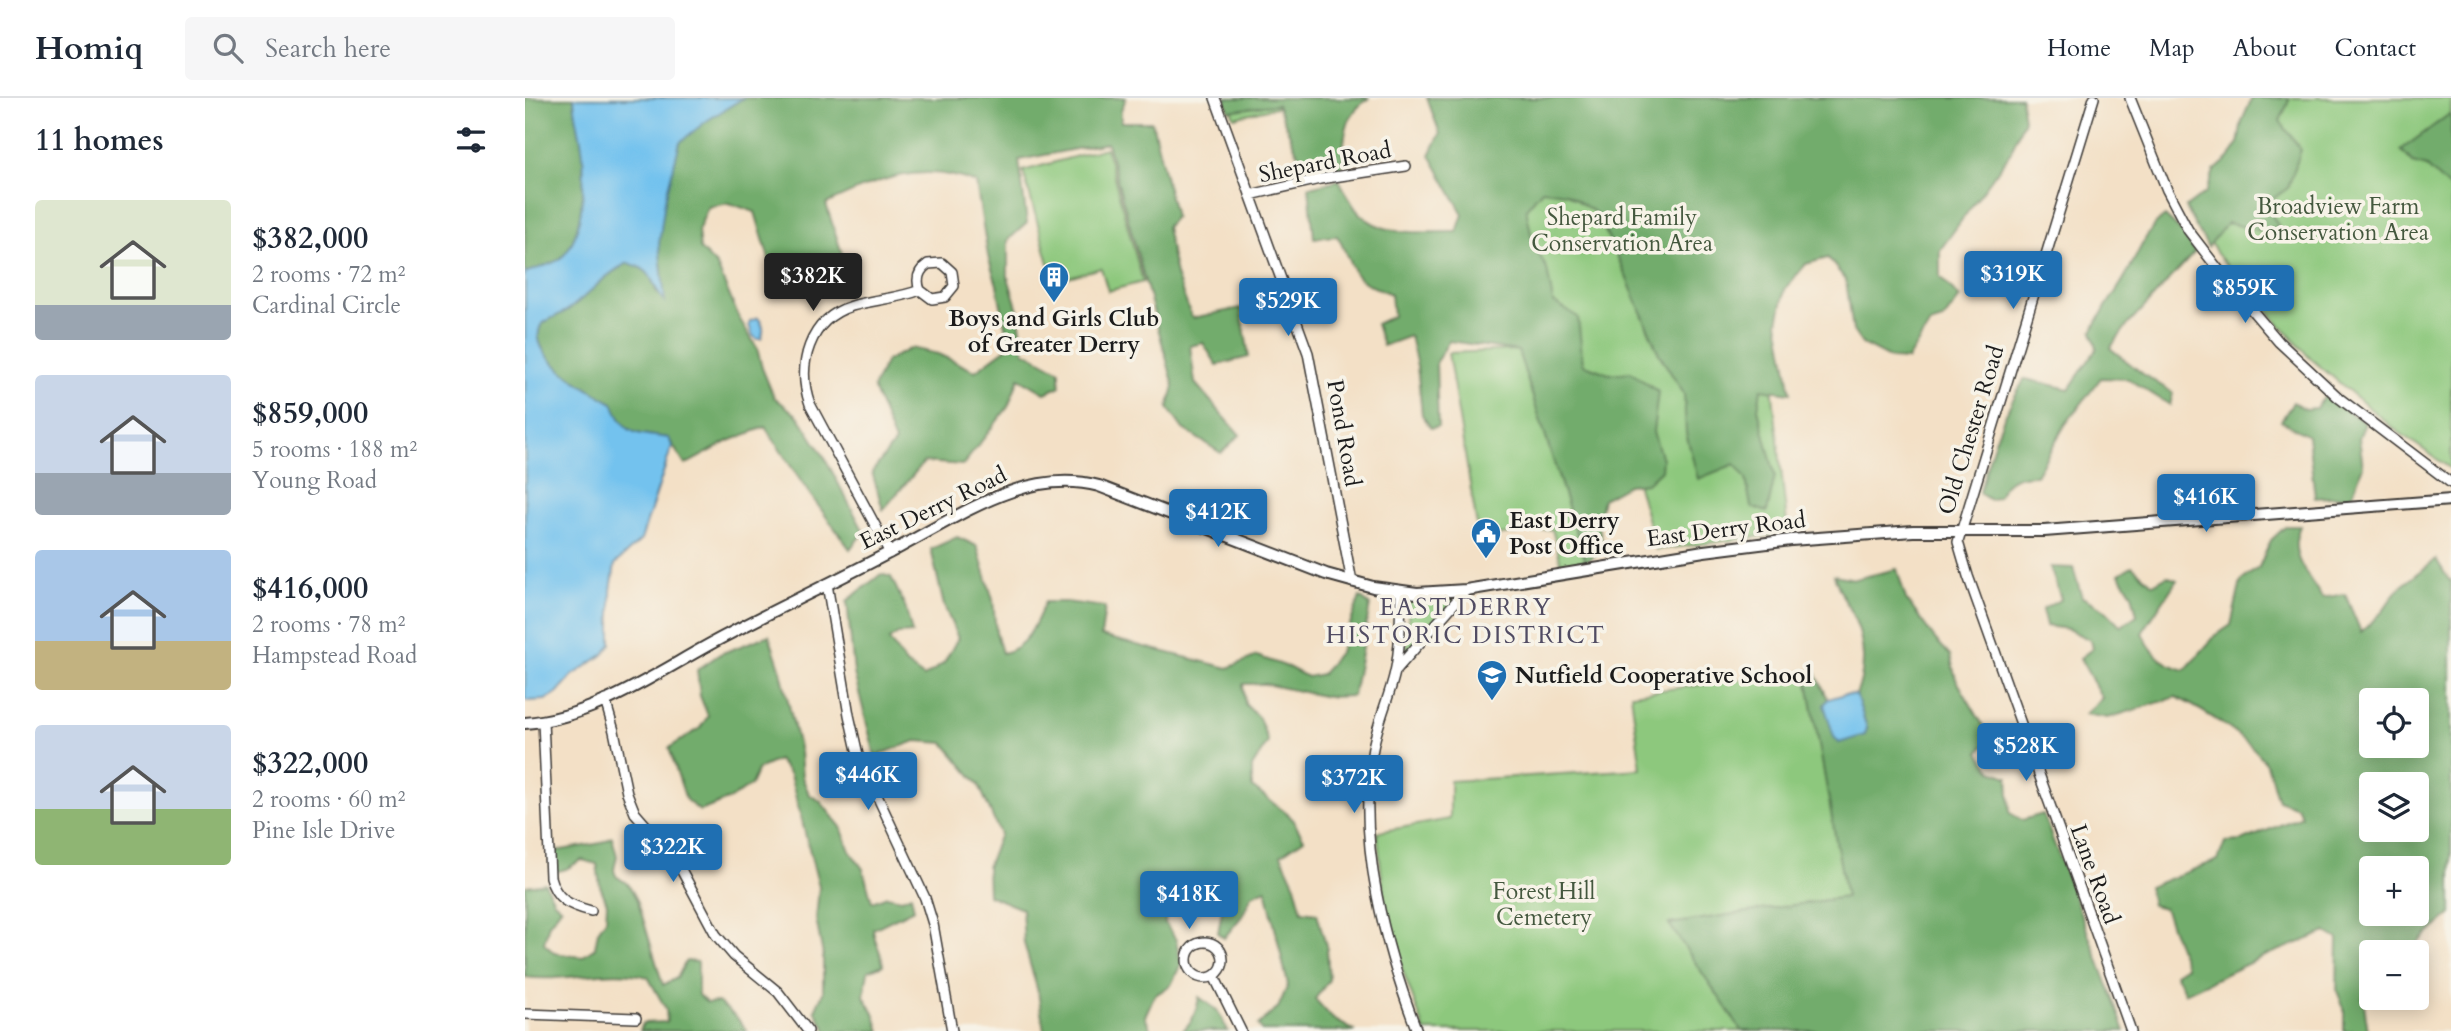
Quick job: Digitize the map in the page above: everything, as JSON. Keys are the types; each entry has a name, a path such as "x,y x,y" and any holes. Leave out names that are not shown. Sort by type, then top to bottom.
{"street":[{"name":"Pond Road","path":"1215,98 1308,353 1352,582"},
{"name":"Old Chester Road","path":"1960,532 2094,98"},
{"path":"2130,98 2167,190 2188,230 2228,282 2279,342 2339,398 2451,482"},
{"name":"Shepard Road","path":"1250,195 1320,179 1406,166"},
{"path":"928,264 941,264 952,272 954,286 945,297 932,299 920,290 918,277 928,264"},
{"path":"890,553 810,404 805,392 803,368 814,336 825,322 837,313 853,306 920,290"},
{"name":"East Derry Road","path":"525,723 572,714 605,700 729,633 1004,495 1041,483 1070,481 1108,489 1301,565 1352,582 1401,592 1467,590 1761,543 1888,533 2044,531 2451,500"},
{"name":"Lane Road","path":"1960,532 1958,542 1968,576 2131,1031"},
{"path":"827,584 858,755 925,898 933,924 952,1031"},
{"path":"1396,670 1467,590"},
{"path":"1401,592 1396,670 1371,754 1370,833 1376,891 1393,962 1417,1031"},
{"path":"605,700 627,793 635,813 676,860 716,935 734,956 778,992 808,1031"},
{"path":"543,720 549,877 556,894 563,901 591,911"},
{"path":"1210,942 1221,952 1223,964 1214,976 1199,977 1188,968 1188,953 1198,943 1210,942"},
{"path":"1214,976 1241,1031"},
{"path":"525,1014 636,1018"}],"green space":[{"path":"525,98 574,98 584,168 581,211 574,239 568,250 560,259 525,273"},
{"path":"743,98 1126,98 1121,111 1121,122 1152,122 1175,217 1166,227 1176,275 1192,318 1241,308 1249,357 1217,365 1203,343 1190,346 1195,383 1240,435 1221,453 1183,429 1168,408 1174,386 1107,143 1019,160 1027,223 1008,240 1008,277 1018,310 1024,351 1060,371 1060,386 1045,393 1019,378 1008,407 963,465 924,462 883,510 872,472 895,442 873,388 886,361 911,348 938,354 975,371 1009,346 997,285 988,256 976,183 956,176 918,173 863,187 826,204 852,285 841,291 821,267 806,268 777,286 755,212 729,203 708,207 698,231 700,249 717,266 739,318 757,348 774,397 799,417 825,458 864,532 850,549 765,427 729,441 685,465 668,438 640,434 627,428 613,403 577,382 551,361 539,337 541,325 569,309 611,273 628,263 648,273 657,293 662,276 659,247 661,225 670,175 681,141 692,130"},
{"path":"1225,98 1370,98 1361,104 1349,120 1344,139 1342,170 1307,176 1277,104 1229,111"},
{"path":"1227,98 1314,98 1234,117"},
{"path":"1427,98 2021,98 2024,120 2011,152 1940,250 1940,277 1960,298 1943,320 1930,324 1907,360 1891,359 1862,344 1853,331 1846,280 1828,258 1806,264 1785,289 1778,322 1791,393 1761,389 1758,409 1775,476 1767,512 1751,507 1746,479 1735,464 1698,479 1686,433 1684,394 1659,354 1597,214 1566,193 1542,190 1526,209 1533,243 1547,269 1553,302 1578,317 1583,364 1609,374 1631,372 1658,392 1653,432 1662,459 1661,470 1647,483 1628,485 1603,499 1598,523 1604,548 1586,562 1518,351 1449,341 1436,362 1438,427 1431,428 1422,415 1417,366 1410,336 1383,346 1376,324 1393,316 1391,294 1358,277 1337,236 1314,238 1309,187 1339,180 1359,213 1381,227 1406,232 1457,232 1463,214 1430,155 1440,134"},
{"name":"Shepard Family Conservation Area","path":"1432,98 1748,164 1788,533 1656,550 1624,436"},
{"path":"2252,98 2290,98 2280,121 2301,150 2288,188 2270,201 2268,208 2279,227 2262,231 2227,223 2208,247 2186,207 2206,192 2214,171 2229,158 2238,144 2242,121"},
{"name":"Broadview Farm Conservation Area","path":"2283,98 2451,98 2451,469 2393,428 2309,357 2217,254 2199,219"},
{"path":"2451,113 2451,190 2427,167 2413,163 2401,150"},
{"path":"1106,148 1143,282 1108,291 1101,268 1054,281 1023,171"},
{"path":"2165,216 2182,232 2195,252 2110,348 2173,393 2170,405 2128,379 2101,378 2065,425 2036,475 2013,479 2004,486 1998,497 1990,500 1979,493 2003,420 2025,379 2069,389 2097,348 2092,332 2100,317 2147,235"},
{"path":"1518,350 1586,562 1562,567 1552,529 1479,538 1448,353"},
{"path":"2325,396 2365,423 2359,438 2363,466 2352,496 2315,498 2308,436 2281,421 2293,402 2305,409 2316,408"},
{"path":"2286,526 2300,526 2296,547 2297,556 2305,572 2322,598 2345,594 2361,632 2381,613 2397,590 2436,559 2451,580 2451,914 2421,940 2359,940 2359,1010 2365,1010 2368,1031 2344,1031 2344,1008 2337,991 2338,939 2326,932 2260,958 2185,993 2175,973 2186,966 2164,908 2152,905 2148,887 2218,860 2225,842 2242,841 2302,816 2297,807 2278,800 2268,768 2253,748 2213,718 2176,697 2108,718 2085,714 2102,698 2080,658 2092,649 2090,640 2068,629 2046,626 2042,610 2061,599 2050,567 2073,568 2082,597 2104,609 2121,626 2137,615 2132,594 2119,574 2132,566 2153,584 2167,576 2177,580 2142,633 2159,657 2170,665 2185,670 2215,636 2231,625 2241,581 2259,567 2271,540"},
{"path":"957,537 977,546 993,600 996,632 1002,653 1018,646 1024,640 1045,602 1066,602 1105,607 1101,636 1228,668 1257,656 1307,677 1322,674 1340,651 1360,597 1370,605 1353,696 1327,697 1265,684 1243,684 1245,704 1259,718 1268,742 1252,767 1252,787 1290,816 1304,839 1281,855 1295,885 1302,911 1317,913 1327,949 1329,980 1315,999 1333,1019 1355,1031 1262,1031 1258,1025 1278,1008 1288,985 1266,889 1252,895 1242,916 1224,938 1218,933 1223,904 1213,886 1192,883 1175,887 1166,907 1165,923 1176,940 1181,964 1171,985 1154,996 1145,1016 1151,1031 1044,1031 1038,992 1024,943 1022,909 988,895 987,867 1000,834 979,785 944,743 916,741 875,756 854,673 847,601 881,574 891,577 905,606 912,633 898,634 889,640 906,664 924,677 944,663 958,638 944,606 931,549"},
{"path":"1897,569 1906,599 1950,655 1956,679 1985,729 1988,741 1979,752 1992,771 2008,777 2010,813 2022,820 2043,814 2125,1031 1742,1031 1669,924 1846,897 1806,671 1815,671 1828,699 1824,705 1867,728 1856,695 1863,667 1861,638 1834,575 1855,579"},
{"path":"1456,599 1406,655 1409,601"},
{"path":"769,635 781,671 800,752 802,777 809,794 820,801 841,827 850,851 863,869 872,902 887,896 902,899 911,895 914,909 873,929 883,965 868,971 864,996 880,1031 827,1031 815,1010 823,993 823,955 816,919 819,887 790,775 778,760 758,769 751,785 730,799 700,811 686,800 669,748 700,728 708,716 700,696 697,670 720,654"},
{"name":"Forest Hill Cemetery","path":"1806,671 1847,897 1670,924 1742,1031 1425,1031 1397,955 1384,898 1377,832 1450,819 1450,781 1641,769 1631,694"},
{"path":"612,837 617,856 614,870 616,876 629,885 638,902 663,985 677,978 686,961 698,962 698,995 707,1003 718,1002 737,1018 747,1031 640,1031 643,1023 667,1022 666,1009 648,977 618,973 556,978 525,977 525,886 545,883 554,901 561,908 549,924 544,943 554,953 582,957 595,948 598,931 606,919 607,903 600,886 597,864 582,860 555,872 555,851 601,843"},
{"path":"1199,997 1217,1010 1228,1031 1182,1031 1194,1015"}],"water":[{"path":"574,98 743,98 680,142 665,200 659,244 665,302 648,274 628,263 611,273 569,309 541,325 539,337 551,361 577,382 613,403 627,428 640,434 669,438 672,446 641,540 615,564 611,590 611,644 604,654 572,676 557,693 545,700 528,701 525,699 525,273 560,259 574,239 578,225 584,168"},
{"path":"758,318 763,328 761,339 753,336 749,325 750,321"},
{"path":"1845,694 1856,695 1867,728 1865,735 1839,743 1834,737 1824,705 1828,699"}],"place":[{"name":"Boys and Girls Club of Greater Derry","path":"1054,304"},
{"name":"East Derry Post Office","path":"1486,560"},
{"name":"Nutfield Cooperative School","path":"1492,702"}],"district":[{"name":"EAST DERRY HISTORIC DISTRICT","path":"1466,621"}]}
